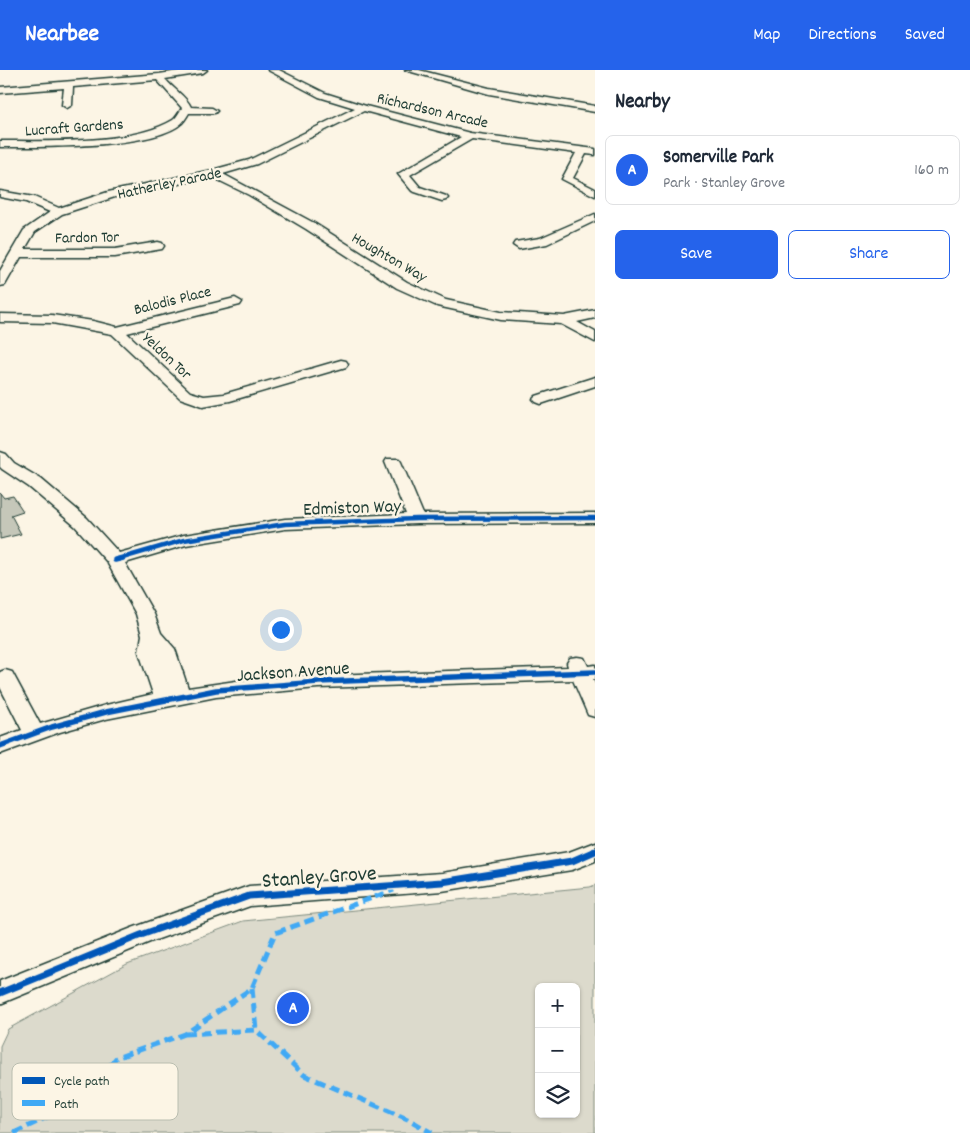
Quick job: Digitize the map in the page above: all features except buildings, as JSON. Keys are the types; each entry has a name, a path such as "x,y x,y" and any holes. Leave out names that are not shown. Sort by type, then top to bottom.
{"street":[{"path":"0,90 159,77 202,70"},
{"name":"Richardson Arcade","path":"272,70 322,95 363,108 470,136 595,152"},
{"path":"408,70 489,91 595,109"},
{"path":"159,77 169,90 184,102 186,110 212,111"},
{"path":"67,105 69,84"},
{"name":"Hatherley Parade","path":"0,282 30,230 58,212 112,194 213,173 253,162 363,108"},
{"name":"Lucraft Gardens","path":"0,144 57,145 104,142 148,134 176,123 183,118 186,110"},
{"path":"442,198 416,189 402,174 470,136"},
{"path":"582,151 567,179 595,193"},
{"name":"Houghton Way","path":"213,173 253,193 310,226 402,285 442,302 501,316 564,320 595,314"},
{"path":"0,194 24,197 58,212"},
{"path":"519,245 543,241 595,217"},
{"name":"Fardon Tor","path":"15,253 115,253 158,246"},
{"name":"Balodis Place","path":"117,331 235,302"},
{"name":"Yeldon Tor","path":"0,318 52,319 100,326 117,331 185,395 203,401 225,398 341,364"},
{"path":"564,320 595,338"},
{"path":"541,399 595,381"},
{"path":"0,457 8,466 35,483 81,522 115,560 145,614 152,634 149,652 171,693"},
{"path":"393,462 417,519"},
{"name":"Edmiston Way","path":"115,560 184,540 286,524 417,519 595,518"},
{"path":"587,668 595,710"},
{"name":"Jackson Avenue","path":"0,736 95,705 171,693 305,682 587,668"},
{"path":"5,677 30,725"},
{"name":"Jackson Avenue","path":"0,746 36,732 171,693"},
{"name":"Stanley Grove","path":"0,993 141,935 249,896 442,882 572,861 595,851"}],"shaded area":[{"path":"595,885 595,1133 0,1133 0,1046 8,1029 127,964 243,921"}],"marked path":[{"path":"112,1063 116,1058 185,1034 252,988 275,933 394,890"},
{"path":"252,988 256,1030"},
{"path":"185,1034 256,1030 304,1075 410,1120 432,1133"},
{"path":"14,1133 41,1120"}],"cycle path":[{"path":"115,560 184,540 285,524 417,519 595,518"},
{"path":"0,746 79,719 161,699 216,690 318,682 595,672"},
{"path":"0,993 141,935 249,896 442,882 572,861 595,851"}],"place":[{"name":"Somerville Park","path":"293,1008"}]}
